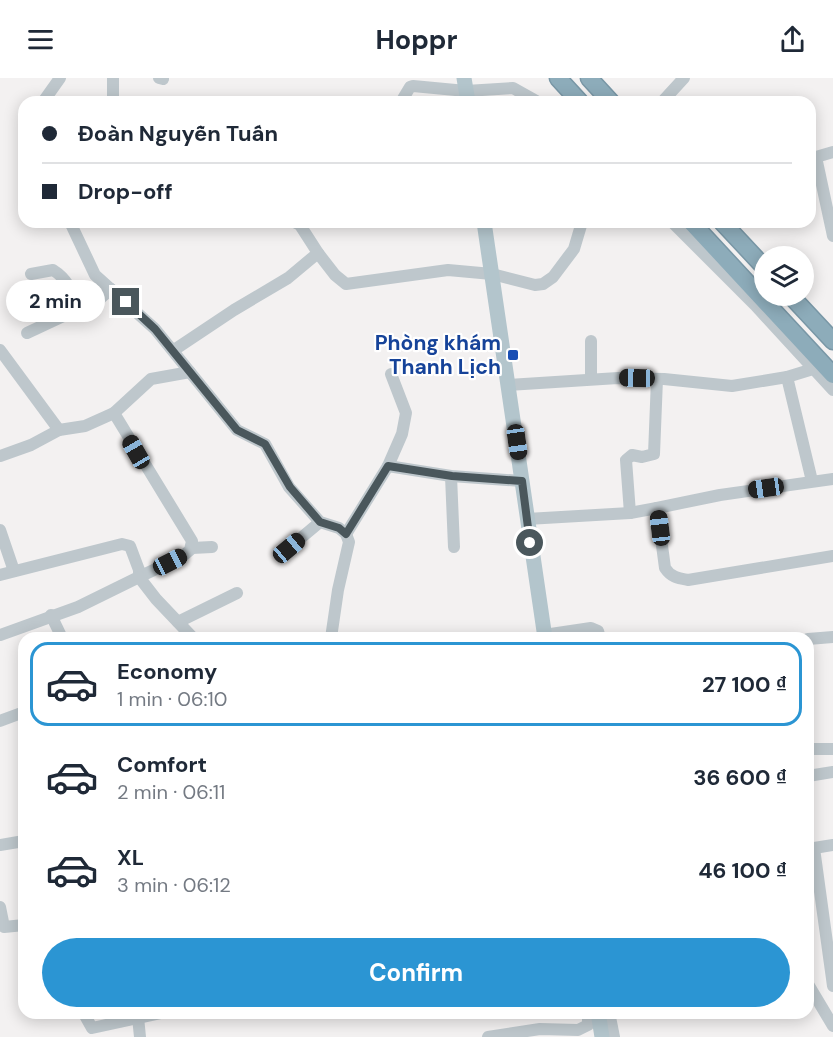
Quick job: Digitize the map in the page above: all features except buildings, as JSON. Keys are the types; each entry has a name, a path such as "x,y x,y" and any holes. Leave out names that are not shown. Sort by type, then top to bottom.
{"highway":[{"path":"558,78 574,96"},
{"path":"589,78 606,96"},
{"path":"698,228 833,375"},
{"path":"728,228 754,256"},
{"path":"800,306 833,341"}],"main road":[{"path":"485,228 544,632"},
{"path":"599,1019 602,1037"}],"street":[{"path":"47,96 60,78"},
{"path":"112,78 114,96"},
{"path":"668,96 684,78"},
{"path":"405,96 413,86 466,90 513,88 527,96"},
{"path":"833,152 816,157 833,231"},
{"path":"73,228 95,275 155,329 237,430 265,444 290,487 320,522 339,528 346,534 349,542 338,590 332,632"},
{"path":"302,228 335,276 348,284 436,270 492,274 535,285 549,281 574,249 580,228"},
{"path":"678,228 833,390"},
{"path":"174,351 234,310 288,278 318,253"},
{"path":"31,274 52,270 60,275 71,289 80,310"},
{"path":"27,333 74,311 92,307 111,289"},
{"path":"591,341 591,379"},
{"path":"0,350 59,430"},
{"path":"508,385 591,379 657,379 732,386 787,377 813,369"},
{"path":"0,456 31,445 59,430 85,426 114,413 151,379 190,372"},
{"path":"346,534 388,466 402,434 406,413 391,374"},
{"path":"787,377 812,481"},
{"path":"630,513 626,460 632,455 642,457 654,454 657,379"},
{"path":"114,413 192,541 192,548"},
{"path":"388,466 452,476 522,481"},
{"path":"452,476 454,547"},
{"path":"527,519 630,513 720,495 833,479"},
{"path":"657,508 664,568 677,579 688,580 833,556"},
{"path":"289,548 320,522"},
{"path":"0,531 14,571"},
{"path":"0,575 122,544 130,546 134,553 139,577 187,632"},
{"path":"0,635 78,607 183,556 192,548 212,547"},
{"path":"178,622 237,593"},
{"path":"51,615 59,632"},
{"path":"568,632 591,628 598,632"},
{"path":"814,639 833,637"},
{"path":"0,721 18,714"},
{"path":"814,749 833,749"},
{"path":"814,775 833,772"},
{"path":"0,845 18,842"},
{"path":"814,848 833,845"},
{"path":"814,867 833,988 818,999"},
{"path":"0,907 4,927 18,926"},
{"path":"814,993 833,1026"},
{"path":"93,1032 132,1019"},
{"path":"138,1019 140,1037"},
{"path":"488,1037 540,1029 578,1030 588,1025 588,1019"},
{"path":"610,1019 614,1037"}],"place":[{"name":"Phòng khám Thanh Lịch","path":"513,355"}],"route":[{"path":"126,302 155,329 237,430 265,444 290,487 320,522 339,528 346,534 388,466 452,476 522,481 530,543"}]}
